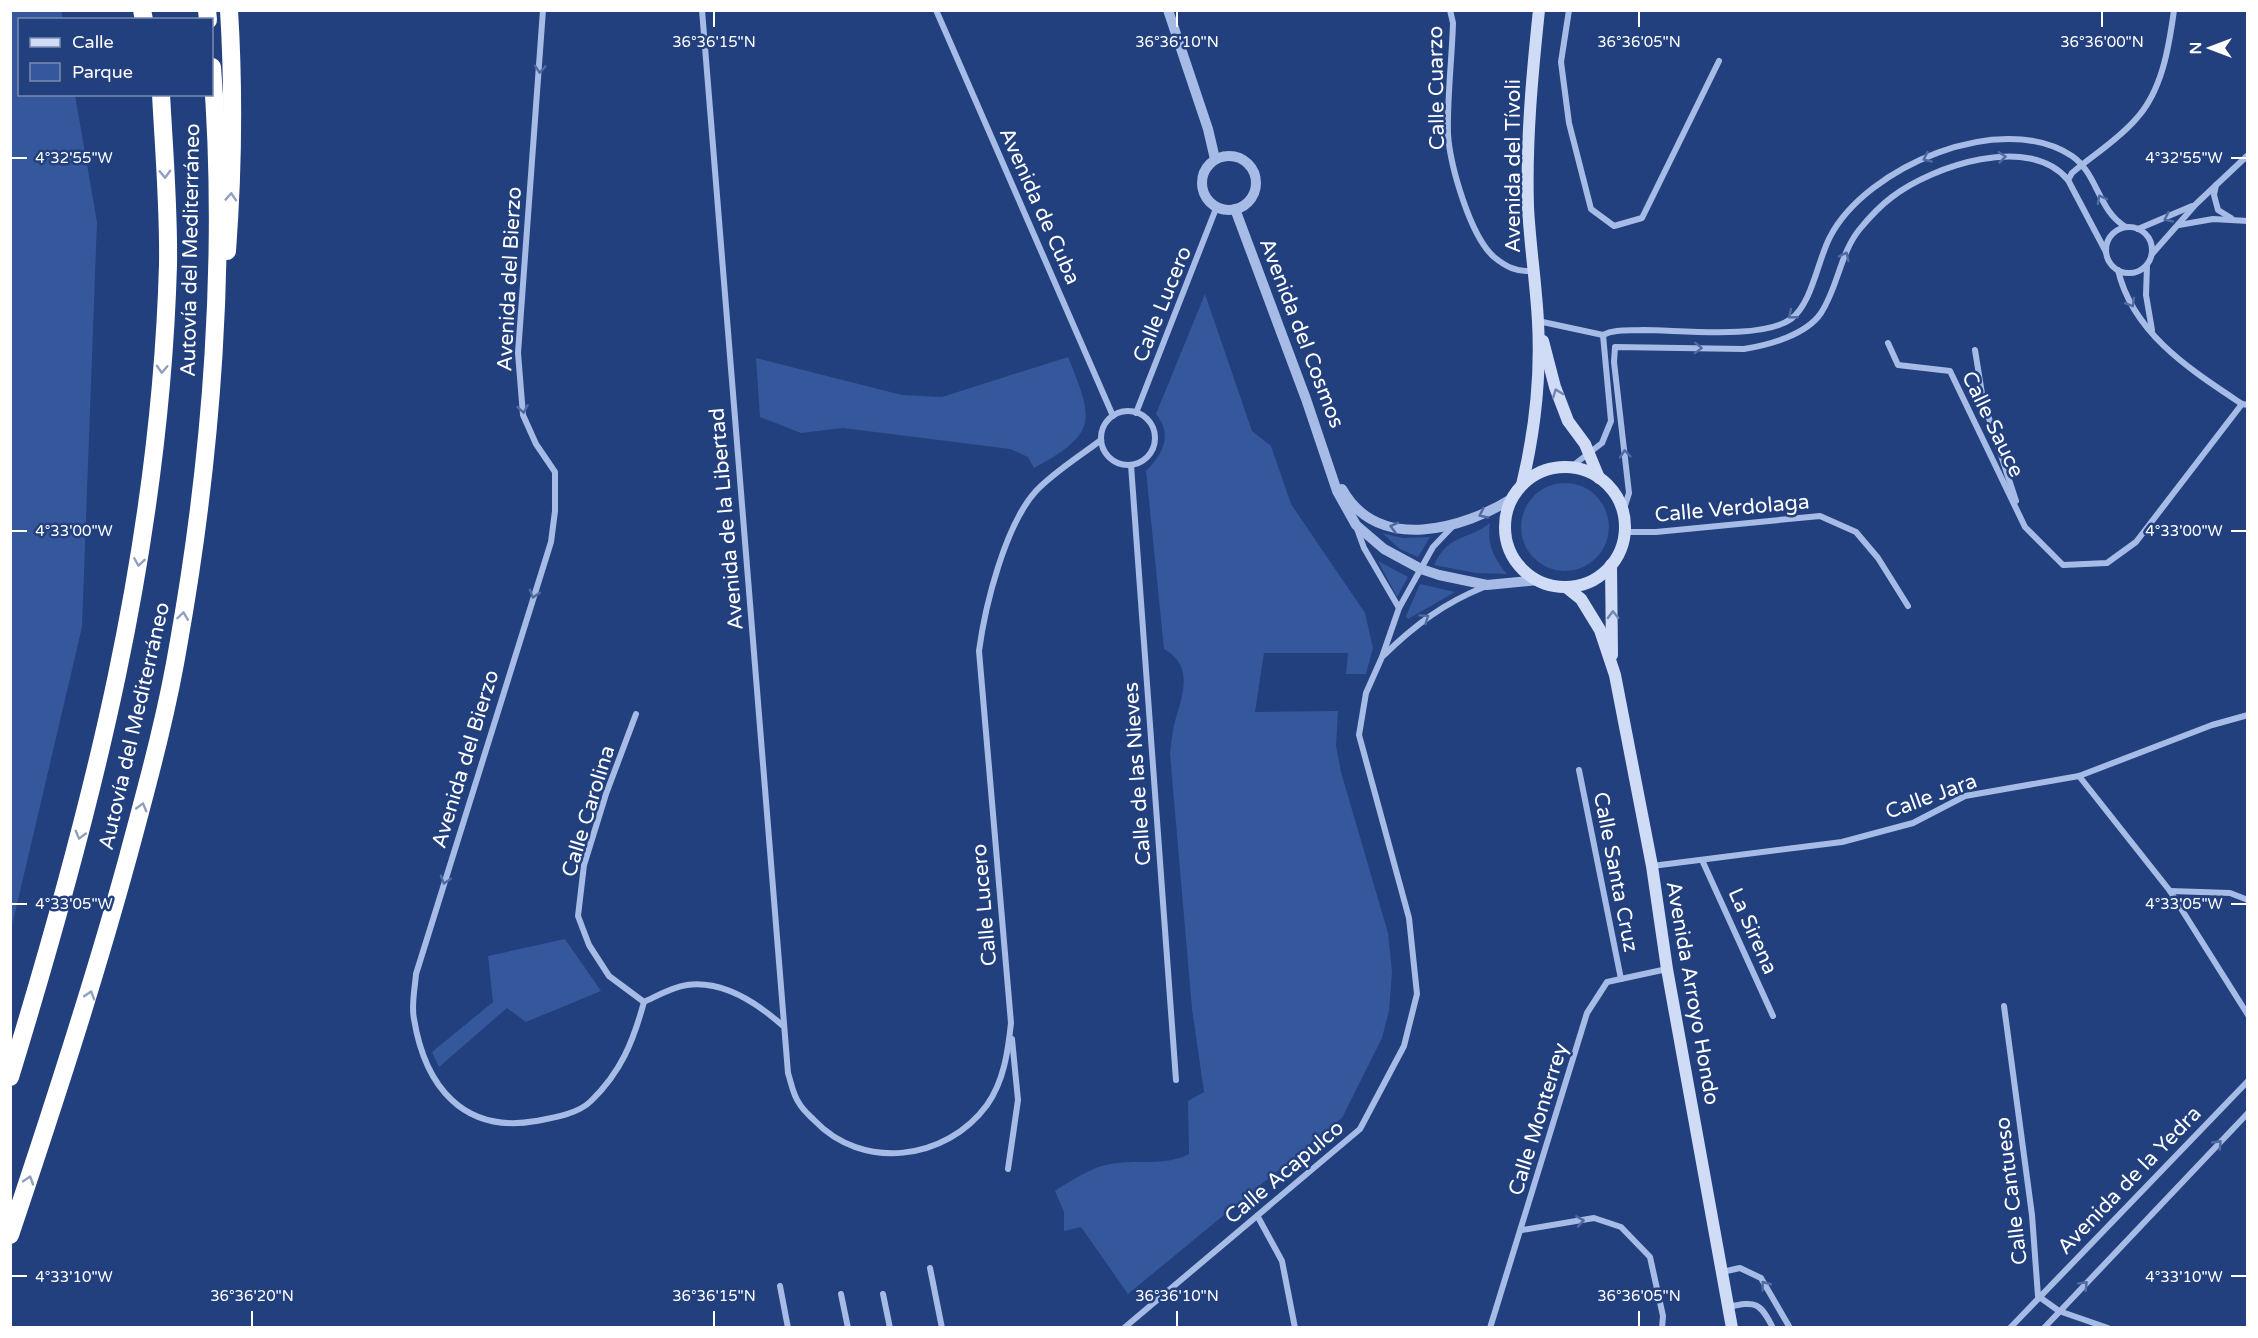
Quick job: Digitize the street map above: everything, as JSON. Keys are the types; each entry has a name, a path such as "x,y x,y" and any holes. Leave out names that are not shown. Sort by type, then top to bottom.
{"highway":[{"path":"214,339 226,262 233,169 233,80 229,10"},
{"name":"Autovía del Mediterráneo","path":"10,1235 90,994 149,778 179,642 202,481 214,339 217,200 213,94"},
{"name":"Autovía del Mediterráneo","path":"10,1077 55,932 99,763 133,605 149,499 161,381 168,263 163,129 159,96"}],"main road":[{"name":"Avenida del Tívoli","path":"1522,485 1533,437 1539,382 1538,321 1528,205 1530,101 1539,10"},
{"name":"Avenida del Tívoli","path":"1538,321 1555,387 1568,421 1590,455 1599,478"},
{"path":"1571,467 1599,478 1614,493 1623,512 1625,532 1618,555 1611,565 1591,581 1566,587 1538,580 1514,559 1508,544 1507,513 1522,485 1536,474 1553,468 1571,467"},
{"name":"Avenida Arroyo Hondo","path":"1611,565 1612,665"},
{"name":"Avenida Arroyo Hondo","path":"1566,587 1581,599 1594,620 1612,665 1652,866 1667,969 1732,1328"}],"street":[{"name":"Avenida del Bierzo","path":"543,10 518,353 523,415 536,444 555,472 555,511 550,542 416,974 413,1017 423,1056 440,1090 462,1111 490,1120 523,1124 558,1118 589,1103 615,1074 632,1044 644,1002"},
{"name":"Avenida de la Libertad","path":"702,10 783,1025"},
{"name":"Avenida de Cuba","path":"936,10 1113,416"},
{"path":"1168,10 1208,129 1215,159"},
{"name":"Calle Cuarzo","path":"1450,10 1454,23 1448,134 1455,170 1472,223 1493,257 1512,269 1532,271"},
{"path":"1569,10 1561,62 1569,123 1591,209 1614,226 1642,218 1719,61"},
{"path":"2068,180 2081,165 2136,120 2149,102 2170,39 2174,10"},
{"path":"1538,321 1603,335 1610,332 1634,330 1746,332 1791,319 1802,307 1830,236 1852,207 1898,172 1942,152 1993,139 2029,141 2071,156 2081,165 2109,215 2126,227 2138,229 2157,223 2196,204"},
{"path":"1226,156 1237,157 1253,170 1256,179 1253,195 1246,204 1235,209 1217,206 1205,197 1202,188 1205,169 1215,159 1226,156"},
{"path":"2152,331 2146,295 2147,265 2151,256 2196,204 2247,156"},
{"path":"1623,512 1629,493 1613,351 1620,346 1744,349 1763,346 1787,337 1809,325 1821,313 1840,266 1859,230 1891,197 1917,181 1949,168 1983,159 2024,157 2056,168 2068,180 2112,265 2118,270 2127,297 2152,331 2180,362 2245,404"},
{"path":"2216,185 2214,195 2218,210 2235,220"},
{"name":"Calle Lucero","path":"1137,413 1217,206"},
{"name":"Avenida del Cosmos","path":"1235,209 1332,470"},
{"path":"2179,225 2213,219 2247,221"},
{"path":"2106,252 2113,233 2126,227"},
{"path":"2138,229 2151,243 2151,256"},
{"path":"2118,270 2136,272 2147,265"},
{"path":"1571,467 1590,455 1602,443 1611,422 1603,335"},
{"name":"Calle Sauce","path":"1888,343 1898,365 1950,371 2025,527 2063,565 2107,564 2136,542 2245,404"},
{"name":"Calle Sauce","path":"1975,350 1983,400 2025,527"},
{"path":"1123,412 1137,413 1150,423 1155,440 1148,457 1131,465 1112,460 1106,453 1101,440 1106,422 1123,412"},
{"name":"Calle Lucero","path":"783,1025 788,1073 799,1103 822,1128 844,1145 897,1153 925,1149 947,1140 971,1124 987,1104 1001,1079 1011,1023 979,651 984,617 998,569 1016,524 1035,492 1101,440"},
{"name":"Calle de las Nieves","path":"1131,465 1176,1080"},
{"path":"1332,470 1344,507 1356,525 1364,548 1398,608"},
{"path":"1332,470 1348,500 1374,520 1405,529 1452,526 1513,498"},
{"name":"Calle Verdolaga","path":"1625,532 1656,532 1820,516 1856,532 1878,558 1908,606"},
{"path":"1356,525 1384,549 1421,569 1454,580 1487,585 1538,580"},
{"name":"Calle Acapulco","path":"1124,1328 1360,1129 1404,1046 1417,994 1408,918 1359,735 1366,693 1382,657 1398,608 1433,547 1452,526"},
{"path":"1382,657 1413,627 1440,607 1487,585"},
{"name":"Calle Carolina","path":"636,714 606,794 585,865 578,916 589,945 609,976 644,1002"},
{"name":"Calle Jara","path":"1652,866 1842,842 1913,823 1965,796 2079,776 2212,725 2247,715"},
{"name":"Calle Santa Cruz","path":"1579,770 1621,979"},
{"path":"2079,776 2170,891 2247,1015"},
{"name":"La Sirena","path":"1702,860 1773,1016"},
{"path":"2170,891 2230,893 2247,900"},
{"name":"Calle Monterrey","path":"1490,1328 1587,1013 1607,982 1667,969"},
{"path":"644,1002 688,985 711,988 737,994 758,1004 783,1025"},
{"name":"Calle Cantueso","path":"2004,1006 2032,1215 2038,1296"},
{"path":"1008,1169 1018,1100 1011,1023"},
{"name":"Avenida de la Yedra","path":"2010,1328 2038,1296 2247,1081"},
{"name":"Avenida de la Yedra","path":"2044,1328 2247,1113"},
{"path":"1258,1217 1282,1262 1295,1328"},
{"path":"1522,1230 1594,1218 1621,1227 1650,1257 1663,1316 1662,1328"},
{"path":"930,1268 942,1328"},
{"path":"1722,1272 1740,1268 1761,1278 1790,1328"},
{"path":"780,1286 788,1328"},
{"path":"841,1294 848,1328"},
{"path":"883,1294 890,1328"},
{"path":"2038,1296 2059,1311 2108,1328"},
{"path":"1728,1307 1749,1302 1756,1305 1764,1310 1773,1328"}],"green space":[{"path":"11,10 61,11 63,18 18,18 18,96 75,96 97,222 82,627 11,930"},
{"path":"1205,294 1252,431 1271,446 1291,504 1365,613 1373,648 1366,674 1346,674 1348,653 1264,653 1255,712 1338,711 1336,746 1341,772 1388,933 1392,972 1389,1011 1382,1038 1342,1118 1128,1294 1081,1227 1064,1231 1064,1212 1055,1191 1095,1168 1120,1163 1160,1162 1189,1154 1188,1101 1204,1092 1192,1009 1170,754 1184,684 1180,665 1174,656 1164,649 1146,471 1157,458 1164,444 1164,429 1156,414"},
{"path":"1068,357 1083,396 1086,411 1085,423 1080,434 1070,445 1034,468 1028,457 1010,449 843,428 801,433 760,417 756,358 902,395 942,397"},
{"path":"1565,483 1590,490 1602,502 1609,527 1602,552 1590,564 1565,571 1540,564 1528,552 1521,527 1528,502 1540,490"},
{"path":"1490,523 1489,537 1492,550 1507,574 1476,573 1434,565 1452,542"},
{"path":"1382,533 1403,538 1430,537 1418,557 1400,549"},
{"path":"1378,561 1408,577 1397,597"},
{"path":"1420,584 1455,592 1408,619 1406,616"},
{"path":"565,939 601,991 526,1022 507,1008 439,1067 432,1052 493,1002 488,956"}]}
